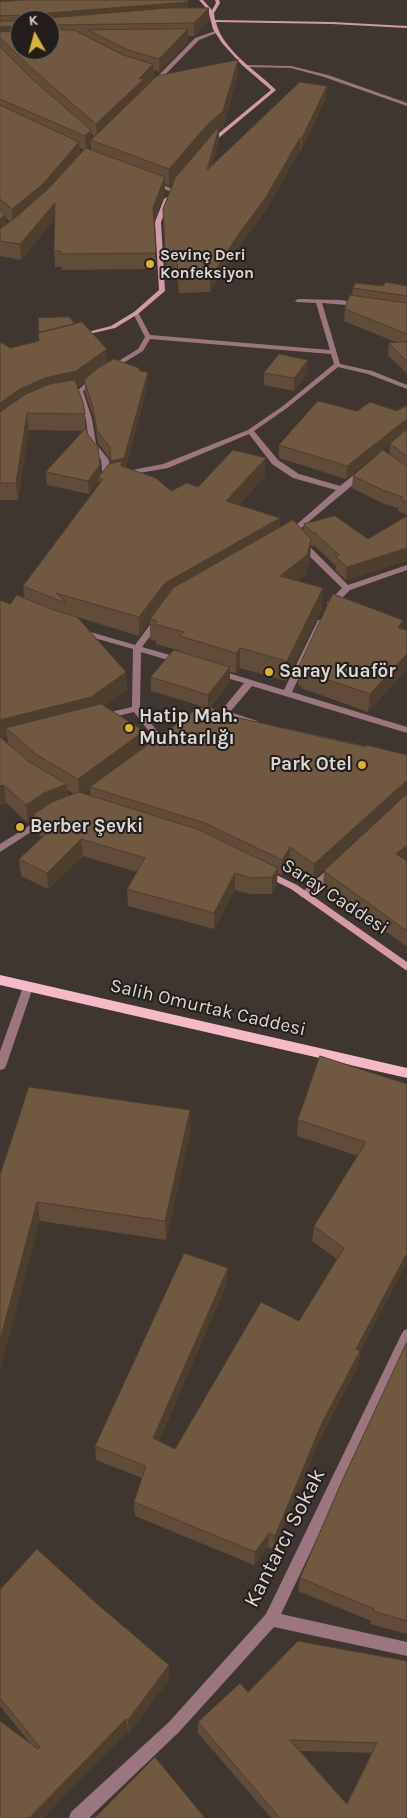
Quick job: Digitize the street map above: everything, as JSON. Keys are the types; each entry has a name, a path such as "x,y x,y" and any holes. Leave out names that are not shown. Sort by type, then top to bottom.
{"main road":[{"path":"201,0 214,17 217,32 248,67 274,90 206,148"},
{"path":"214,17 218,0"},
{"path":"214,17 407,27"},
{"path":"69,338 113,327 136,313 162,291 158,222 171,190 176,183"},
{"name":"Saray Caddesi","path":"252,866 294,887 407,967"},
{"name":"Salih Omurtak Caddesi","path":"0,980 407,1073"}],"street":[{"path":"206,17 214,17"},
{"path":"188,39 197,39 217,32"},
{"path":"162,88 154,89 162,76 197,39"},
{"path":"239,71 248,67 291,67 326,76 407,105"},
{"path":"155,74 162,76"},
{"path":"144,180 171,190"},
{"path":"298,301 366,305"},
{"path":"318,301 337,365"},
{"path":"136,313 148,337"},
{"path":"148,337 333,352"},
{"path":"102,485 107,478 105,460 93,444 89,419 76,392 96,377 141,350 148,337"},
{"path":"337,365 370,372 407,386"},
{"path":"107,478 165,466 250,431 285,407 337,365"},
{"path":"250,431 275,462 296,476 341,489"},
{"path":"284,539 293,534 341,489 368,468"},
{"path":"293,534 347,588"},
{"path":"287,693 332,602 347,588 407,567"},
{"path":"164,612 137,648 136,709 157,744 169,736"},
{"path":"67,627 194,665"},
{"path":"212,671 407,730"},
{"path":"224,713 250,682"},
{"path":"100,718 136,709"},
{"path":"201,717 224,713 261,725"},
{"path":"0,849 57,812"},
{"path":"305,895 342,861"},
{"path":"0,1066 28,987"},
{"name":"Kantarcı Sokak","path":"78,1818 174,1728 271,1619 407,1335"},
{"path":"271,1619 407,1649"}],"building":[{"path":"22,0 188,0 188,2 60,12 60,10 10,10 10,15 0,16 0,2"},
{"path":"168,8 209,8 194,23 60,25 60,17"},
{"path":"0,21 10,21 10,26 0,27"},
{"path":"188,29 159,59 128,50 88,30"},
{"path":"60,30 74,30 123,55 153,64 139,79 145,78 96,124 23,60 60,60"},
{"path":"10,31 10,47 0,38 0,32"},
{"path":"0,47 10,57 10,60 13,60 91,130 85,136 0,99"},
{"path":"238,60 223,111 209,123 169,169 91,140 157,76"},
{"path":"300,82 327,86 302,138 300,138 266,197 210,278 179,279 176,255 165,255 163,209 175,178 219,128 207,170"},
{"path":"0,105 79,142 43,184 12,209 0,199"},
{"path":"86,148 165,177 153,207 156,253 61,254 61,251 54,251 55,203 20,244 0,241 0,229 49,188"},
{"path":"0,209 5,215 0,219"},
{"path":"386,282 407,286 407,296 353,288 355,283 383,286"},
{"path":"350,295 407,303 407,334 345,309"},
{"path":"69,317 75,324 39,333 38,318"},
{"path":"82,322 107,349 76,371 45,378 20,389 0,403 0,343 10,348 39,341 38,333"},
{"path":"407,342 407,361 389,343"},
{"path":"279,354 308,360 294,378 264,373"},
{"path":"114,359 139,368 140,371 148,372 124,458 111,461 110,447 97,431 93,407 84,380 98,368"},
{"path":"75,380 85,414 27,413 16,483 0,483 0,412 26,394 50,384"},
{"path":"318,401 357,411 370,402 397,411 407,405 407,419 347,466 279,445"},
{"path":"86,428 87,433 98,448 100,465 88,481 46,472"},
{"path":"407,429 407,456 390,444"},
{"path":"233,450 266,458 226,501 280,518 165,583 139,617 56,593 66,603 23,586 103,479 98,478 109,464 122,461 121,466 156,478 171,491 187,483 198,487"},
{"path":"383,450 407,466 407,502 399,498 403,497 353,476"},
{"path":"335,516 368,539 407,516 407,548 347,567 336,557 339,555 304,524"},
{"path":"293,520 311,539 307,555 280,576 323,588 287,661 240,648 236,653 180,636 184,632 155,624 157,621 150,619 173,588"},
{"path":"333,594 403,620 398,628 407,630 407,654 370,694 302,671 303,668 299,667"},
{"path":"17,595 77,617 126,672 91,697 0,720 0,600 10,604"},
{"path":"174,650 230,667 208,695 151,677"},
{"path":"101,704 144,731 78,779 37,755 6,728"},
{"path":"208,706 230,716 407,755 407,781 314,864 290,847 282,860 205,823 90,787 198,708"},
{"path":"0,737 29,762 67,784 44,793 26,805 4,785 0,786"},
{"path":"79,792 197,829 278,868 272,877 251,878 235,873 214,913 127,889 145,858 81,839 47,873 19,859 50,830 34,814 52,802"},
{"path":"407,794 407,845 396,854 407,861 407,931 324,871"},
{"path":"320,1056 407,1084 407,1253 356,1349 360,1351 322,1423 275,1536 269,1533 255,1552 134,1502 146,1466 95,1446 184,1253 228,1268 153,1438 175,1449 261,1302 299,1321 344,1248 314,1226 366,1142 298,1120"},
{"path":"29,1087 190,1110 165,1221 37,1202 0,1340 0,1175"},
{"path":"407,1342 407,1621 373,1611 374,1609 300,1578 343,1479"},
{"path":"37,1549 96,1603 169,1665 128,1720 126,1719 29,1818 0,1818 0,1721 38,1749 40,1747 0,1698 0,1590"},
{"path":"298,1641 407,1661 407,1818 280,1818 198,1722 240,1683 248,1692","holes":["290,1740 377,1743 347,1804"]},
{"path":"155,1757 205,1818 95,1818"}],"place":[{"name":"Sevinç Deri Konfeksiyon","path":"150,264"},
{"name":"Saray Kuaför","path":"269,672"},
{"name":"Hatip Mah. Muhtarlığı","path":"129,728"},
{"name":"Park Otel","path":"362,765"},
{"name":"Berber Şevki","path":"20,827"}]}
